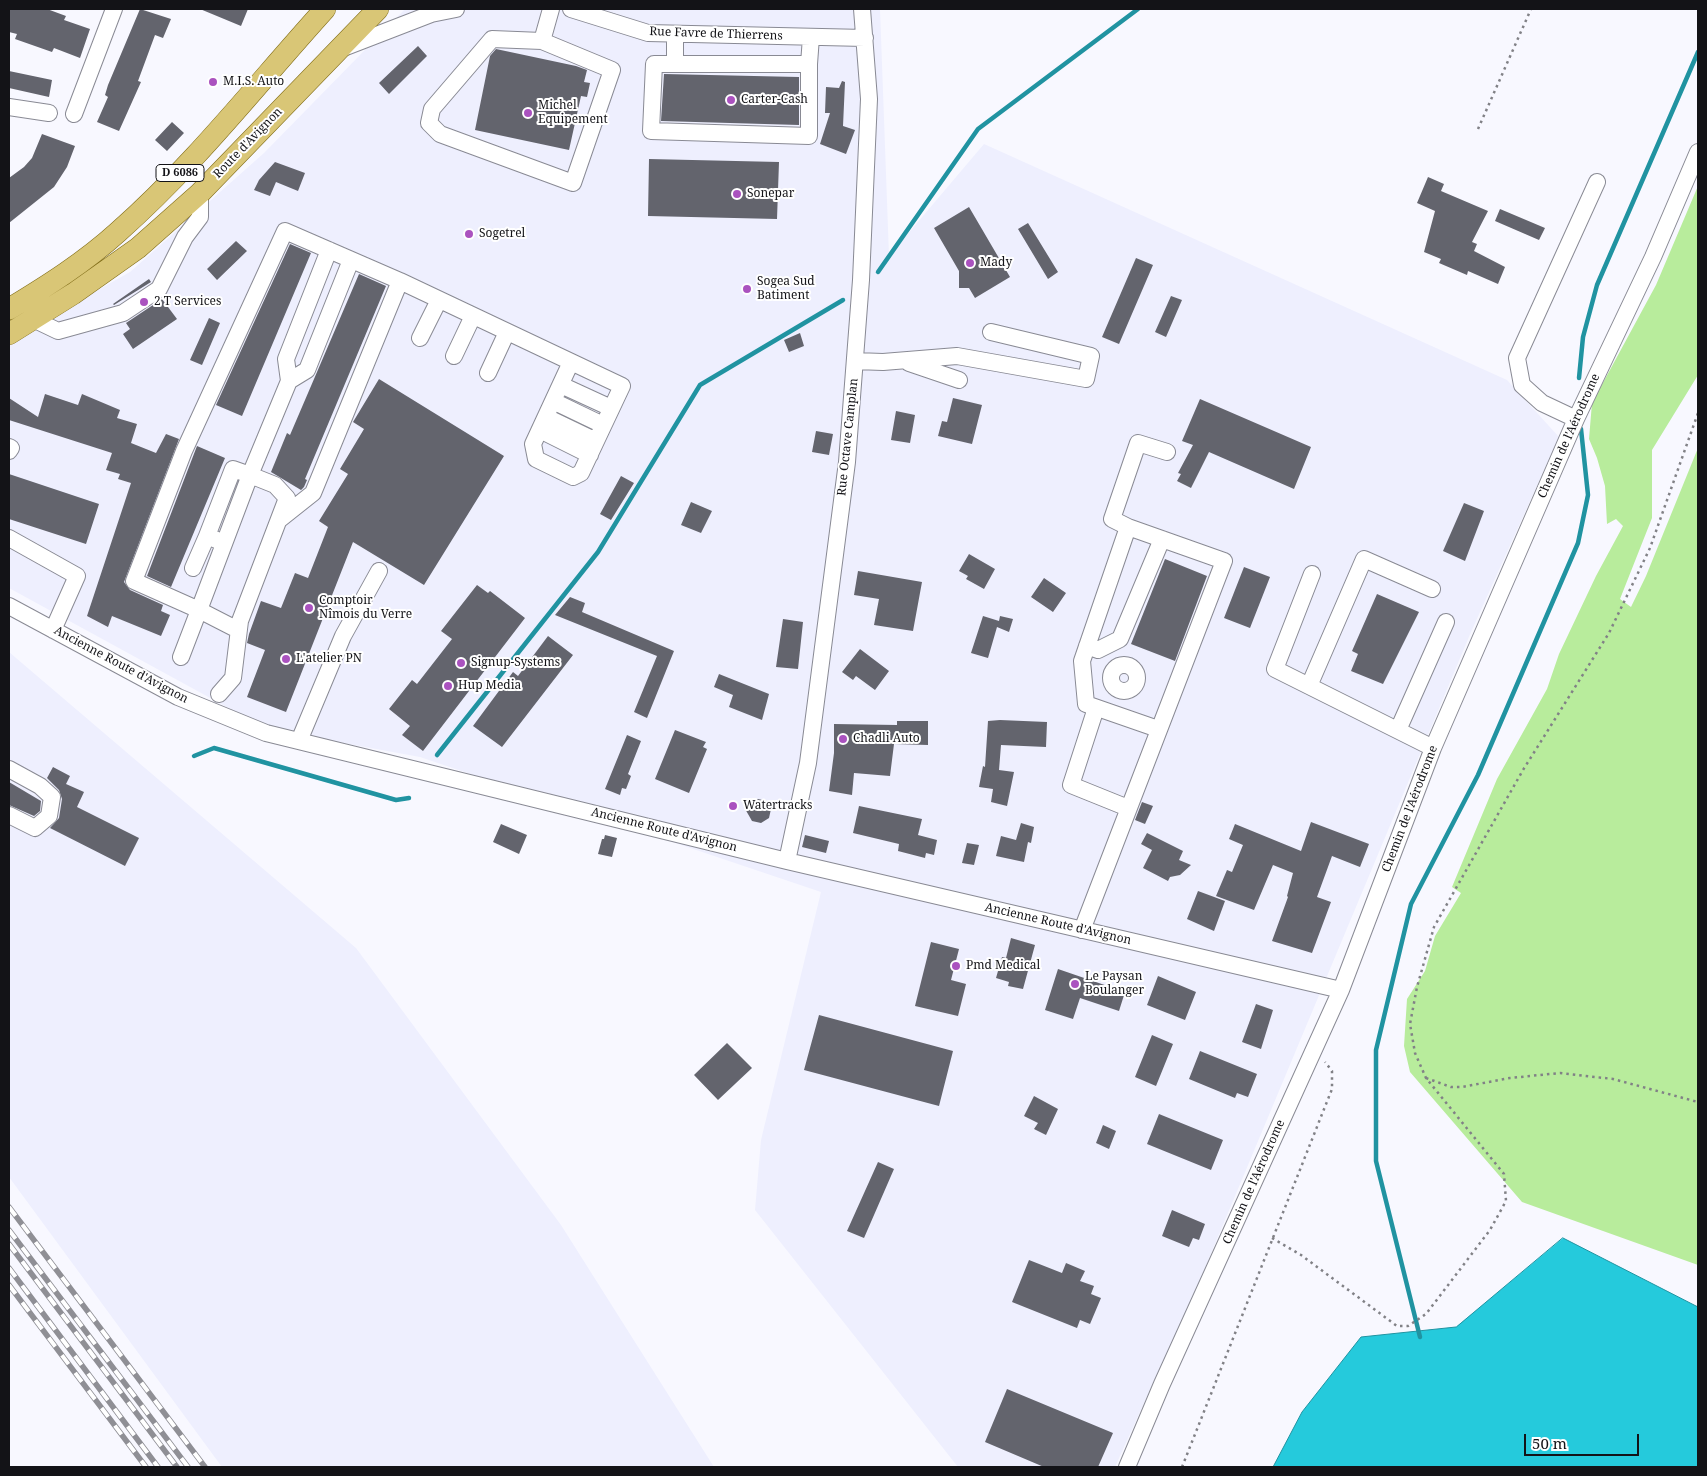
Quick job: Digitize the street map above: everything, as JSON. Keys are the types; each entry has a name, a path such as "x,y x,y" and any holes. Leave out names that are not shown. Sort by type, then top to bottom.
{"main road":[{"name":"D 6086","path":"9,309 50,284 117,233 182,172 325,9"},
{"name":"Route d'Avignon","path":"9,334 138,248 200,193 378,9"}],"street":[{"path":"74,114 114,9"},
{"path":"339,50 431,14 456,9"},
{"path":"542,41 551,9"},
{"name":"Rue Favre de Thierrens","path":"571,9 648,33 865,38"},
{"name":"Rue Octave Camplan","path":"787,861 808,763 847,462 855,361 869,99 862,9"},
{"path":"675,34 675,64"},
{"path":"809,64 654,64 651,131 809,136 811,36"},
{"path":"492,39 542,41 612,70 573,183 440,134 429,123 432,109 492,39"},
{"path":"9,107 48,113"},
{"name":"Chemin de l'Aérodrome","path":"1127,1467 1162,1384 1342,990 1433,748 1576,420 1653,257 1698,152"},
{"path":"1576,420 1542,403 1522,384 1517,358 1597,182"},
{"path":"33,319 58,330 123,313 159,289 184,236 200,217 200,193"},
{"path":"238,630 134,581 184,451 284,231 400,281 622,386 581,472 573,477 536,459 533,444 571,362"},
{"path":"181,657 250,475 289,381 286,359 329,250"},
{"path":"289,381 307,370 351,260"},
{"path":"279,520 313,492 400,281"},
{"path":"420,338 439,300"},
{"path":"454,356 473,316"},
{"path":"488,373 507,332"},
{"path":"855,361 957,356 1086,379 1092,356 991,332"},
{"path":"902,360 959,380"},
{"path":"561,385 611,408"},
{"path":"553,401 603,426"},
{"path":"543,424 593,448"},
{"path":"1082,930 1158,728 1224,561 1128,527 1112,519 1138,443 1167,452"},
{"path":"9,447 11,448 9,451"},
{"path":"193,568 233,469 275,484 287,498 238,630 237,647 223,673 212,711"},
{"path":"1128,527 1082,661 1086,704 1158,728"},
{"path":"207,536 224,543"},
{"path":"9,538 77,576 53,630"},
{"path":"1087,646 1098,650 1120,639 1162,539"},
{"path":"1309,686 1364,559 1432,590"},
{"path":"299,741 342,636 379,571"},
{"path":"1312,574 1275,669 1433,748"},
{"name":"Ancienne Route d'Avignon","path":"9,606 178,697 266,733 787,861 1342,990"},
{"path":"1398,730 1446,622"},
{"path":"1117,688 1100,709 1071,785 1128,808"},
{"path":"9,769 40,786 52,797 49,816 35,828 9,815"}],"path":[{"path":"1478,129 1531,9"},
{"path":"1272,1238 1301,1255 1398,1326 1408,1326 1426,1314 1490,1230 1506,1201 1504,1174 1426,1078 1415,1053 1410,1024 1416,987 1434,927 1523,770 1609,633 1650,548 1698,413"},
{"path":"1182,1467 1332,1089 1332,1071 1315,1050"},
{"path":"1426,1078 1451,1087 1462,1087 1510,1078 1560,1073 1613,1079 1698,1102"}],"shaded area":[{"path":"405,9 880,9 889,256 984,144 1507,380 1559,437 1471,632 1202,1275 1115,1467 958,1467 755,1210 761,1140 821,892 420,757 267,729 9,588 9,340 130,272 264,153"},
{"path":"9,652 356,948 561,1225 714,1467 222,1467 9,1177"}],"green space":[{"path":"1698,186 1698,375 1652,450 1652,518 1620,599 1631,607 1646,576 1698,448 1698,1265 1522,1202 1410,1072 1404,1046 1407,999 1425,971 1435,936 1461,893 1452,887 1497,779 1547,689 1559,654 1596,576 1623,526 1616,519 1607,524 1605,486 1589,439 1592,403 1656,285"}],"water":[{"path":"1563,1238 1698,1307 1698,1467 1273,1467 1302,1412 1361,1337 1456,1327"}],"building":[{"path":"9,9 47,9 66,16 64,20 90,29 80,58 54,48 52,52 15,39 17,34 9,32"},
{"path":"140,9 171,19 163,38 155,35 138,81 141,82 119,131 97,122 108,97 105,95 108,85"},
{"path":"200,9 248,9 241,26"},
{"path":"418,46 427,56 389,94 379,83"},
{"name":"Michel Equipement","path":"496,49 587,70 584,82 590,83 587,97 581,96 569,150 475,130 490,56"},
{"path":"9,71 52,80 49,97 9,88"},
{"name":"Carter-Cash","path":"664,74 799,77 799,125 661,121"},
{"path":"842,81 845,82 843,126 855,130 846,154 820,144 830,113 825,113 826,87 839,88"},
{"path":"172,122 184,133 167,151 155,140"},
{"path":"42,134 75,146 67,167 54,187 9,223 9,178 24,167 32,158"},
{"path":"649,159 779,162 777,219 648,216"},
{"path":"275,162 305,173 298,191 276,182 270,196 254,190 259,180"},
{"path":"1428,177 1444,184 1441,191 1488,211 1472,242 1477,244 1474,251 1505,267 1498,284 1468,271 1467,275 1439,263 1441,259 1424,252 1435,211 1417,203"},
{"path":"969,207 1010,277 975,298 969,288 959,288 959,271 934,228"},
{"path":"1500,209 1545,228 1539,240 1495,221"},
{"path":"1028,223 1058,272 1048,279 1018,229"},
{"path":"236,241 247,251 217,280 207,269"},
{"path":"290,244 311,253 242,416 216,405"},
{"path":"1136,258 1153,265 1119,344 1102,337"},
{"path":"359,274 386,286 305,479 307,480 301,490 271,472 287,433 290,435"},
{"path":"149,279 151,282 113,304"},
{"path":"1171,296 1182,300 1166,337 1155,332"},
{"path":"162,299 177,319 133,349 123,334 130,329 126,323"},
{"path":"209,318 220,323 202,365 190,360"},
{"path":"800,333 804,346 789,352 784,340"},
{"path":"379,379 504,456 424,585 353,542 286,712 247,697 265,650 247,643 249,634 261,601 281,608 295,573 308,578 328,527 319,521 348,474 340,469 364,429 353,422"},
{"path":"45,394 78,405 82,394 120,410 117,418 137,424 131,443 156,453 166,434 179,439 124,582 130,590 163,605 161,611 170,615 161,636 112,616 108,627 87,616 131,483 118,479 120,474 106,470 112,453 9,420 9,398 38,417"},
{"path":"953,398 982,405 972,444 938,436 942,421 947,422"},
{"path":"1200,399 1311,447 1294,489 1209,452 1191,488 1177,481 1181,474 1178,473 1193,445 1182,441"},
{"path":"896,411 915,415 910,443 891,440"},
{"path":"816,431 833,434 829,455 812,452"},
{"path":"197,446 225,458 171,587 147,576"},
{"path":"9,474 99,504 86,544 9,519"},
{"path":"621,476 634,483 611,520 600,514"},
{"path":"691,502 712,511 701,533 681,525"},
{"path":"1464,503 1484,511 1465,561 1443,551"},
{"path":"969,554 995,569 984,589 966,579 968,576 959,571"},
{"path":"1165,559 1207,576 1175,661 1131,644"},
{"path":"1244,567 1270,577 1250,628 1224,618"},
{"path":"858,571 922,582 913,631 874,625 879,599 854,595"},
{"path":"1044,578 1066,593 1053,612 1031,597"},
{"path":"477,585 488,593 490,591 525,618 423,751 402,735 410,726 389,709 412,680 417,684 452,639 441,631"},
{"path":"1377,594 1419,612 1383,684 1351,671 1358,654 1352,651"},
{"path":"570,597 585,603 582,612 674,651 647,718 634,712 657,656 555,615"},
{"path":"983,616 999,621 1000,616 1013,619 1009,632 997,627 988,658 971,653"},
{"path":"783,619 803,622 798,669 776,667"},
{"path":"548,636 573,655 502,747 473,726 513,672 518,676"},
{"path":"860,649 889,671 875,690 856,676 853,680 842,672"},
{"path":"719,674 769,694 762,720 729,707 733,695 714,687"},
{"path":"897,721 928,721 928,745 894,744 890,776 854,773 852,795 829,791 834,753 834,724 897,725"},
{"path":"988,721 1047,722 1046,747 1001,745 999,770 1014,772 1007,806 991,802 993,789 979,787 983,766 985,767"},
{"path":"675,730 706,742 703,747 707,749 689,793 655,779"},
{"path":"627,735 641,741 628,774 631,776 626,789 622,788 620,795 605,789"},
{"path":"53,767 70,776 66,784 84,792 77,807 139,838 125,866 50,828 59,818 62,799 59,790 47,778"},
{"path":"9,782 41,801 40,811 34,816 9,805"},
{"path":"758,799 767,801 771,809 769,818 761,823 752,821 744,807"},
{"path":"1142,802 1153,806 1145,824 1135,820"},
{"path":"859,806 922,819 918,835 937,840 934,855 926,853 925,858 898,851 899,844 853,833"},
{"path":"1311,822 1369,844 1360,867 1332,856 1317,897 1331,902 1312,953 1272,941 1288,897 1293,873 1273,865 1254,910 1216,896 1227,870 1232,872 1243,845 1229,839 1235,824 1301,851"},
{"path":"1021,823 1034,827 1031,843 1028,842 1024,862 996,856 1001,836 1016,840"},
{"path":"501,824 527,835 519,854 493,842"},
{"path":"1147,833 1183,851 1179,860 1191,865 1180,875 1170,877 1168,881 1143,868 1152,850 1141,844"},
{"path":"605,835 617,838 612,857 598,854"},
{"path":"805,835 829,841 826,853 802,847"},
{"path":"967,843 979,845 974,865 962,863"},
{"path":"1198,891 1225,901 1214,931 1187,919"},
{"path":"1011,938 1035,945 1023,989 1008,986 1009,982 996,978 1002,957 1006,958"},
{"path":"931,942 959,949 951,980 966,984 958,1016 915,1006"},
{"path":"1058,969 1125,992 1119,1011 1080,998 1073,1019 1045,1010"},
{"path":"1158,976 1196,992 1185,1020 1147,1005"},
{"path":"1256,1004 1273,1010 1261,1049 1242,1042"},
{"path":"819,1015 953,1051 939,1106 804,1070"},
{"path":"1152,1035 1173,1044 1156,1086 1135,1077"},
{"path":"727,1043 752,1068 718,1100 694,1075"},
{"path":"1200,1051 1257,1074 1248,1097 1237,1093 1235,1098 1189,1079"},
{"path":"1034,1096 1058,1109 1046,1135 1034,1129 1038,1123 1024,1116"},
{"path":"1159,1114 1223,1140 1211,1170 1147,1144"},
{"path":"1103,1125 1116,1131 1109,1149 1096,1143"},
{"path":"878,1162 894,1169 864,1238 847,1231"},
{"path":"1172,1210 1205,1224 1199,1240 1193,1238 1189,1247 1162,1236"},
{"path":"1029,1260 1062,1273 1066,1263 1085,1271 1080,1281 1094,1286 1091,1294 1101,1298 1090,1324 1080,1320 1077,1328 1012,1302"},
{"path":"1007,1389 1113,1433 1098,1467 1044,1467 985,1442"}],"waterway":[{"path":"878,272 978,129 1138,9"},
{"path":"1579,378 1583,337 1597,285 1698,52"},
{"path":"437,755 598,552 700,385 843,300"},
{"path":"1420,1337 1376,1161 1376,1050 1411,904 1478,775 1578,543 1588,495 1581,429"},
{"path":"194,756 214,748 396,800 409,798"}],"railway":[{"path":"9,1207 205,1467"},
{"path":"9,1230 188,1467"},
{"path":"9,1244 177,1467"},
{"path":"9,1268 158,1467"},
{"path":"9,1285 146,1467"}],"place":[{"name":"M.I.S. Auto","path":"213,82"},
{"name":"Carter-Cash","path":"731,100"},
{"name":"Michel Equipement","path":"528,113"},
{"name":"Sonepar","path":"737,194"},
{"name":"Sogetrel","path":"469,234"},
{"name":"Mady","path":"970,263"},
{"name":"Sogea Sud Batiment","path":"747,289"},
{"name":"2 T Services","path":"144,302"},
{"name":"Comptoir Nîmois du Verre","path":"309,608"},
{"name":"L'atelier PN","path":"286,659"},
{"name":"Signup-Systems","path":"461,663"},
{"name":"Hup Media","path":"448,686"},
{"name":"Chadli Auto","path":"843,739"},
{"name":"Watertracks","path":"733,806"},
{"name":"Pmd Medical","path":"956,966"},
{"name":"Le Paysan Boulanger","path":"1075,984"}]}
